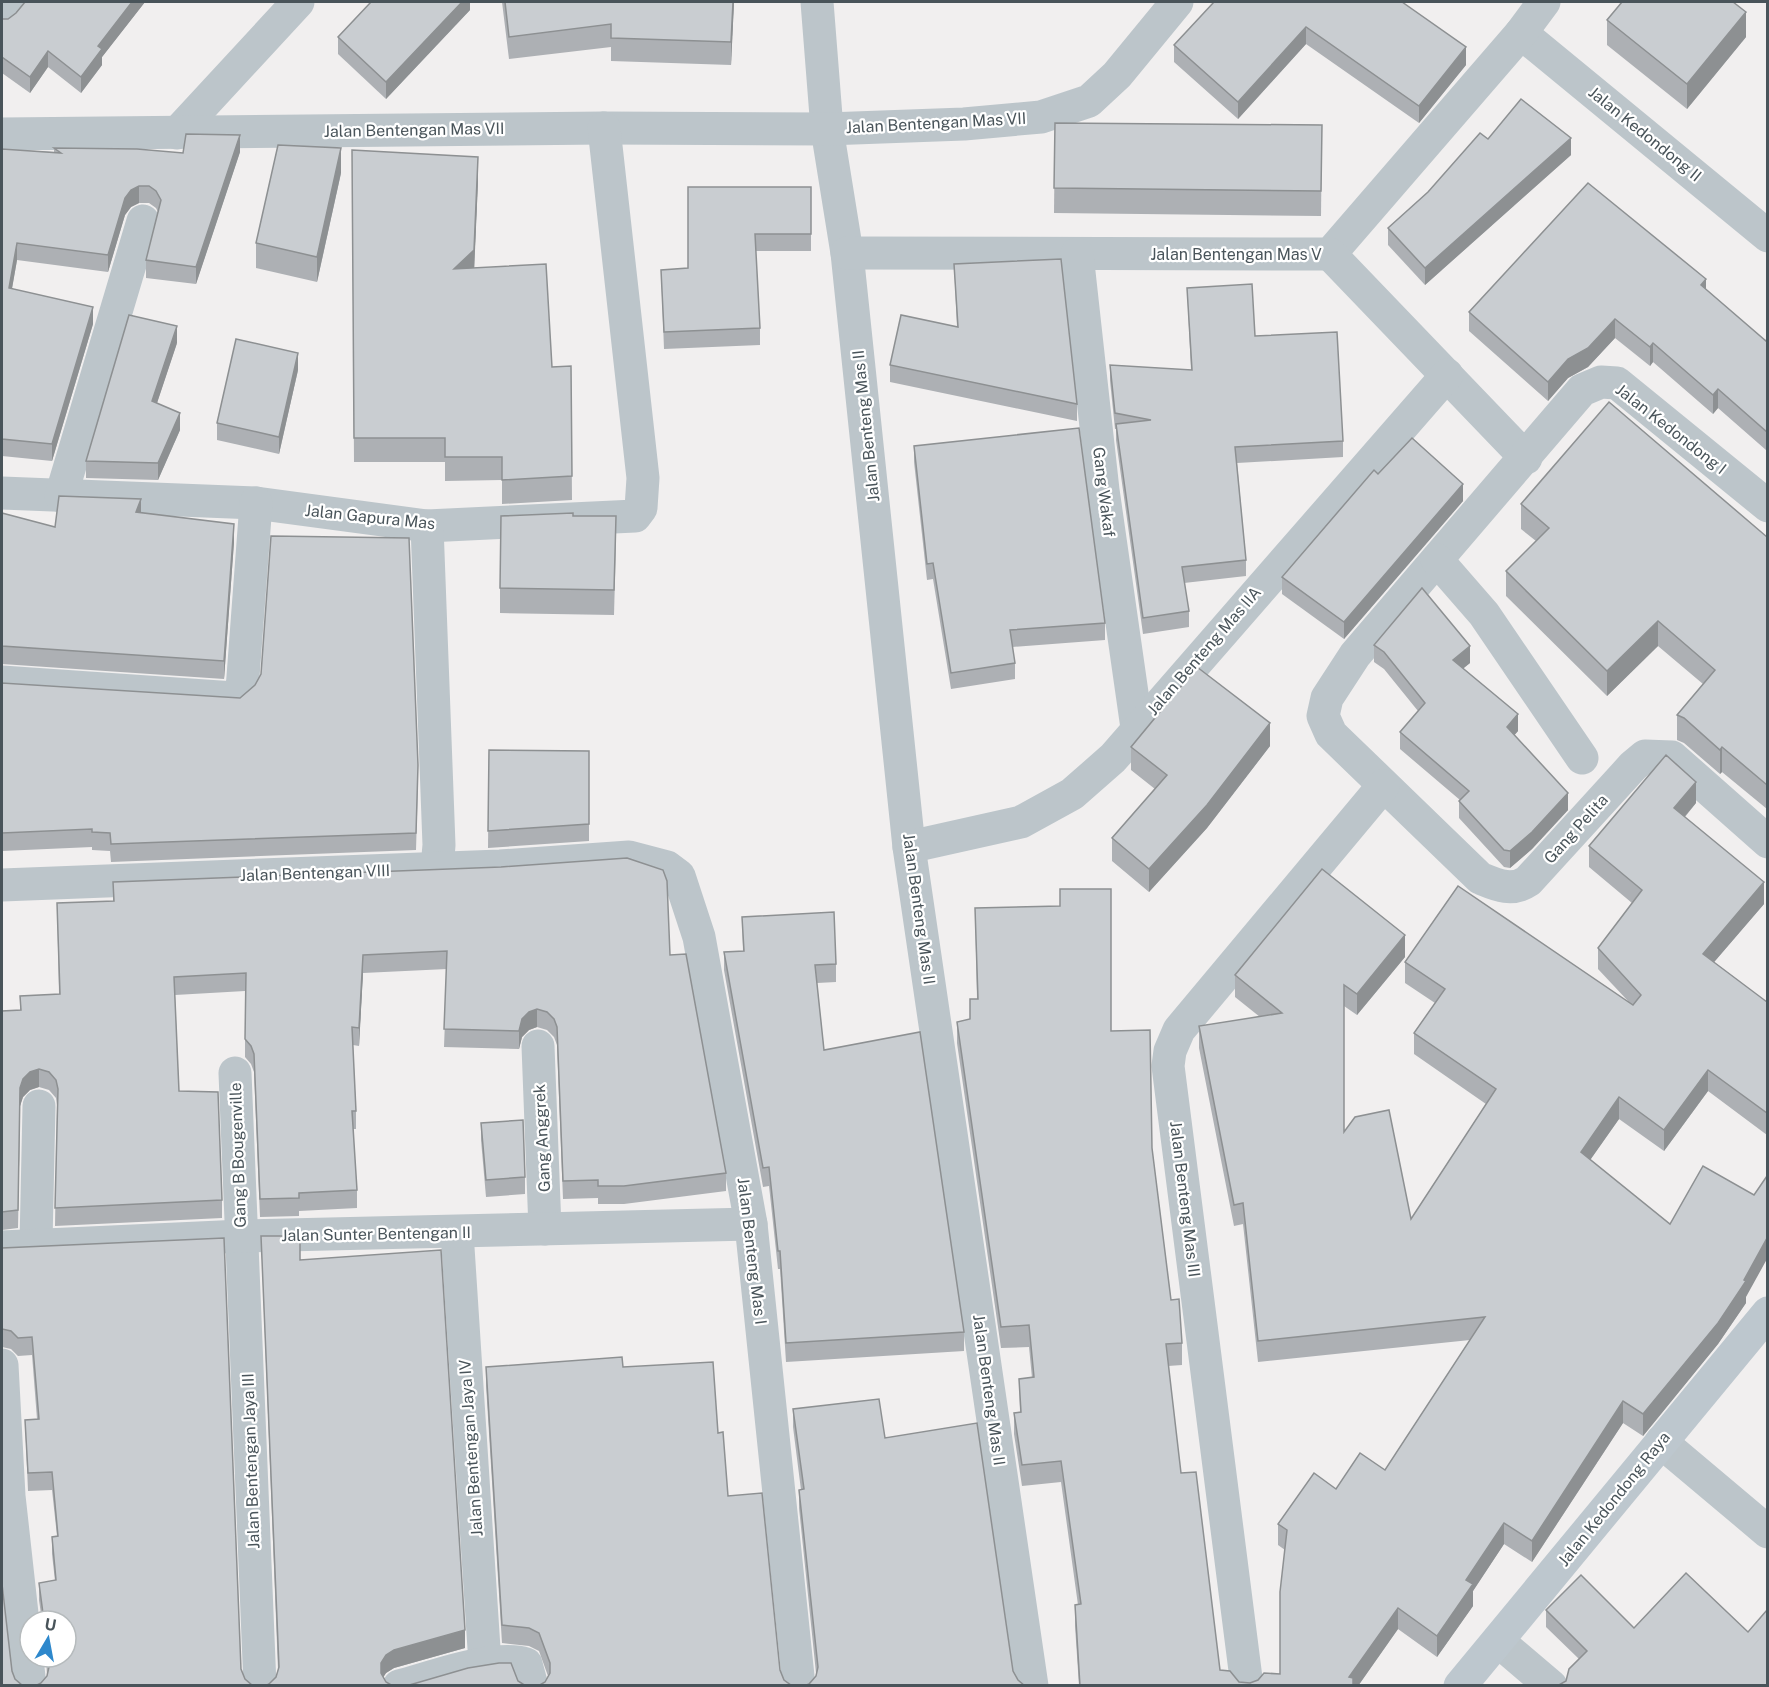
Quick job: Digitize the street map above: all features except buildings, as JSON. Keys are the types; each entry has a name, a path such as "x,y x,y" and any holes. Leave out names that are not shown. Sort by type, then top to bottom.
{"street":[{"path":"2,17 15,2"},
{"path":"177,133 298,2"},
{"name":"Jalan Bentengan Mas VII","path":"817,2 827,129"},
{"name":"Jalan Bentengan Mas VII","path":"2,134 604,128 827,129 964,124 1041,117 1068,110 1089,101 1116,75 1177,2"},
{"name":"Jalan Bentengan Mas V","path":"847,253 1330,254 1521,33 1544,2"},
{"name":"Jalan Kedondong II","path":"1521,33 1767,236"},
{"name":"Jalan Gapura Mas","path":"2,494 256,503 427,526 635,516 641,508 643,478 604,128"},
{"name":"Jalan Benteng Mas II","path":"827,129 847,253 909,847 1032,1686"},
{"path":"61,496 142,221"},
{"name":"Gang Wakaf","path":"1077,254 1103,490 1137,728"},
{"path":"1330,254 1526,458"},
{"name":"Jalan Benteng Mas IIA","path":"909,847 1021,822 1072,794 1113,758 1447,375"},
{"name":"Jalan Kedondong I","path":"1526,458 1582,390 1601,382 1617,383 1767,506"},
{"name":"Gang Pelita","path":"1526,458 1355,655 1327,698 1323,716 1331,734 1480,878 1500,886 1519,887 1528,881 1633,766 1646,756 1672,757 1767,842"},
{"path":"2,682 234,698 242,690 256,503"},
{"path":"427,526 438,833 437,868"},
{"path":"1437,560 1484,614 1582,758"},
{"name":"Jalan Benteng Mas III","path":"1247,1686 1168,1066 1170,1051 1179,1030 1383,786"},
{"name":"Jalan Bentengan VIII","path":"2,885 437,868 629,857"},
{"name":"Jalan Benteng Mas I","path":"629,857 667,867 679,876 699,937 751,1224 799,1686"},
{"name":"Gang Anggrek","path":"538,1046 546,1229"},
{"name":"Gang B Bougenville","path":"235,1073 242,1236"},
{"path":"36,1243 39,1106"},
{"name":"Jalan Sunter Bentengan II","path":"2,1247 36,1243 242,1236 751,1224"},
{"name":"Jalan Bentengan Jaya IV","path":"457,1232 486,1664"},
{"name":"Jalan Bentengan Jaya III","path":"242,1236 260,1686"},
{"name":"Jalan Kedondong Raya","path":"1460,1686 1767,1313"},
{"path":"2,1365 9,1496 30,1686"},
{"path":"1661,1442 1767,1532"},
{"path":"1498,1641 1551,1686"},
{"path":"399,1686 486,1664 517,1661 526,1664 532,1686"}]}
